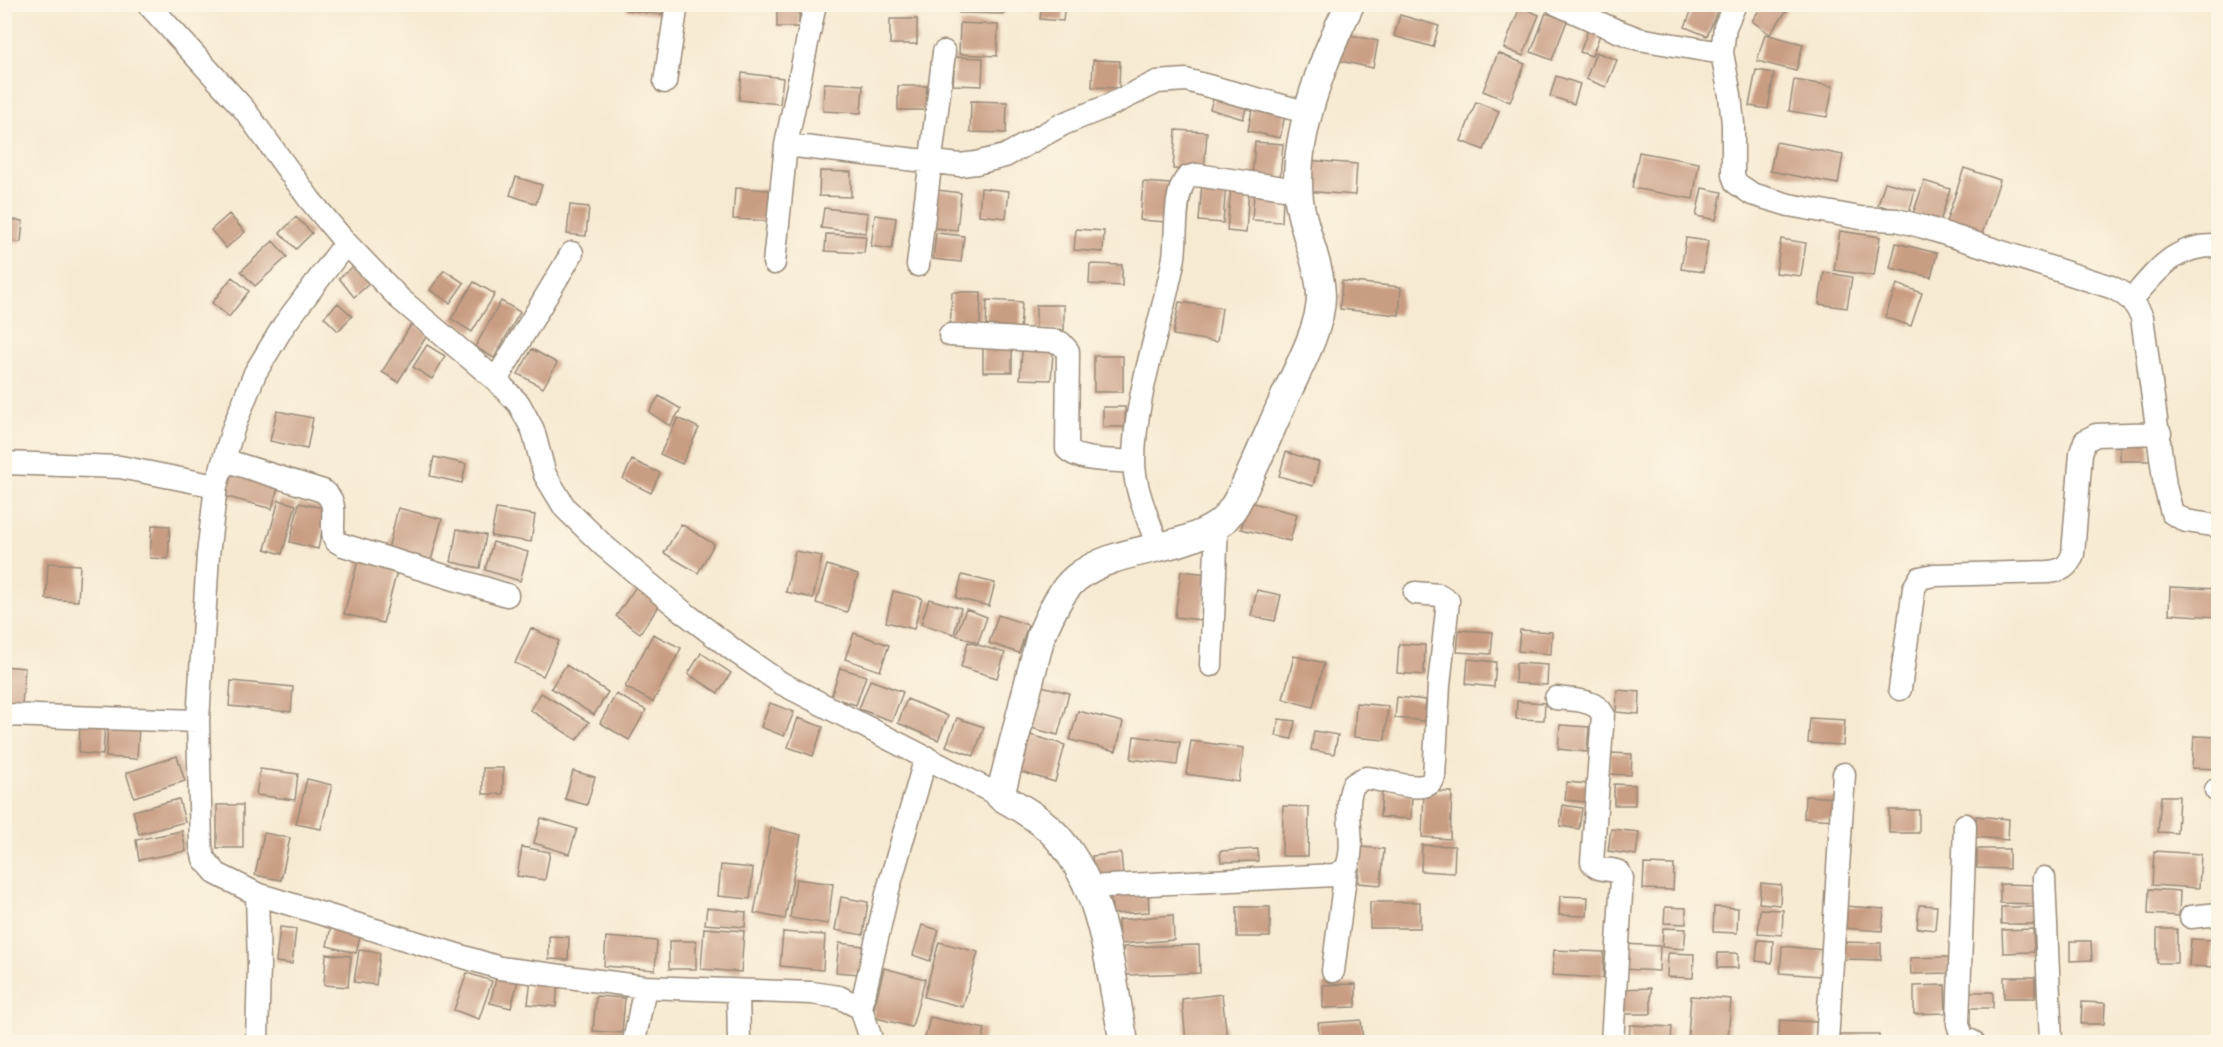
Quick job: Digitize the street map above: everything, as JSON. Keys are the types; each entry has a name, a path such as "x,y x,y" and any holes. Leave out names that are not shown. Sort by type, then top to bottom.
{"street":[{"path":"148,4 244,109 310,200 346,243 400,299 496,380 519,404 533,430 545,475 565,508 604,546 682,611 781,683 1000,796 1035,817 1058,837 1075,859 1088,887 1102,932 1124,1042"},
{"path":"665,82 677,4"},
{"path":"774,263 786,146 815,4"},
{"path":"1000,796 1041,636 1052,611 1076,578 1106,562 1201,533 1217,525 1234,506 1245,486 1298,369 1318,314 1321,296 1314,257 1303,223 1298,190 1299,164 1309,113 1323,63 1350,4"},
{"path":"1557,4 1639,39 1722,53"},
{"path":"1735,4 1725,27 1722,53 1730,95 1733,123 1733,175 1736,183 1743,189 1789,205 1860,218 1897,220 1939,231 2111,287 2132,299 2142,317 2160,433 2165,486 2172,513 2186,521 2218,526"},
{"path":"918,265 944,52"},
{"path":"786,146 960,165 1005,156 1063,124 1108,106 1157,82 1167,80 1186,80 1309,113"},
{"path":"1158,547 1138,488 1134,462 1143,393 1170,281 1179,193 1184,180 1197,175 1298,190"},
{"path":"346,243 284,325 255,373 216,486 207,565 198,721 201,846 204,859 217,874 257,894 500,968 645,987 812,993 839,998 861,1008"},
{"path":"2132,299 2174,256 2187,249 2218,246"},
{"path":"496,380 572,253"},
{"path":"950,335 1061,343 1068,351 1067,449 1082,457 1134,462"},
{"path":"1900,689 1914,588 1920,578 1934,575 2048,572 2064,568 2073,554 2080,453 2085,441 2096,435 2160,433"},
{"path":"224,460 330,495 334,505 334,537 343,545 507,596"},
{"path":"4,463 120,467 216,486"},
{"path":"1211,664 1217,525"},
{"path":"1333,971 1346,870 1350,856 1350,797 1353,785 1366,778 1426,786 1432,783 1434,777 1439,685 1448,601 1439,595 1415,593"},
{"path":"1556,698 1597,706 1603,714 1592,862 1594,866 1601,869 1619,872 1622,878 1612,1042"},
{"path":"4,715 198,721"},
{"path":"872,1042 861,1008 888,890 926,757"},
{"path":"1827,1042 1844,774"},
{"path":"1965,825 1958,1024 1962,1037 1973,1042"},
{"path":"1088,887 1335,875 1346,870"},
{"path":"2044,878 2051,1042"},
{"path":"257,894 259,965 257,1042"},
{"path":"2191,917 2218,914"},
{"path":"634,1042 645,987"},
{"path":"738,991 739,1042"}],"building":[{"path":"627,4 663,4 662,15 626,10"},
{"path":"777,4 799,4 799,27 777,27"},
{"path":"959,4 1004,4 1004,14 959,13"},
{"path":"1008,4 1034,4 1034,10 1008,7"},
{"path":"1042,4 1065,4 1063,21 1040,19"},
{"path":"1694,4 1720,4 1707,36 1685,27"},
{"path":"1763,4 1790,6 1770,34 1752,21"},
{"path":"1520,7 1539,15 1523,56 1504,48"},
{"path":"1546,13 1567,21 1552,60 1531,52"},
{"path":"1400,15 1439,26 1433,47 1394,36"},
{"path":"890,19 917,19 917,44 890,44"},
{"path":"960,23 998,25 997,56 959,54"},
{"path":"1589,28 1601,32 1592,56 1580,52"},
{"path":"1341,33 1378,41 1373,68 1336,60"},
{"path":"1765,34 1803,44 1796,71 1757,61"},
{"path":"1596,52 1617,60 1606,87 1586,79"},
{"path":"1498,53 1525,64 1510,102 1483,91"},
{"path":"955,57 983,58 982,86 953,85"},
{"path":"1093,60 1120,61 1119,88 1092,87"},
{"path":"1756,70 1774,73 1768,109 1749,106"},
{"path":"742,73 783,78 780,104 739,100"},
{"path":"1556,76 1580,84 1574,104 1550,96"},
{"path":"1794,80 1833,86 1827,117 1789,111"},
{"path":"824,83 863,85 861,113 823,111"},
{"path":"898,86 927,86 926,110 898,110"},
{"path":"1215,92 1248,102 1243,119 1210,109"},
{"path":"971,101 1007,102 1006,133 970,132"},
{"path":"1476,102 1499,111 1484,150 1461,141"},
{"path":"1253,104 1286,111 1280,138 1248,131"},
{"path":"1176,130 1207,132 1204,171 1173,169"},
{"path":"1255,142 1283,144 1280,178 1252,177"},
{"path":"1776,142 1843,155 1838,184 1770,171"},
{"path":"1639,152 1699,163 1693,199 1632,188"},
{"path":"1306,160 1357,164 1355,195 1303,191"},
{"path":"1964,168 2000,180 1981,237 1945,225"},
{"path":"820,171 851,172 851,197 819,196"},
{"path":"516,177 542,185 536,204 510,195"},
{"path":"1924,181 1950,189 1940,222 1913,214"},
{"path":"1143,182 1170,184 1167,222 1140,220"},
{"path":"1202,182 1226,183 1223,223 1199,221"},
{"path":"1885,182 1915,190 1909,213 1878,205"},
{"path":"1231,185 1249,186 1246,233 1227,231"},
{"path":"735,188 771,190 770,221 733,219"},
{"path":"981,188 1009,191 1006,218 979,215"},
{"path":"1702,188 1722,192 1716,220 1696,216"},
{"path":"937,190 961,193 957,230 933,228"},
{"path":"1254,195 1283,197 1282,222 1252,220"},
{"path":"570,205 589,207 586,236 567,234"},
{"path":"824,208 868,213 866,233 821,228"},
{"path":"229,214 245,232 226,248 211,230"},
{"path":"875,215 896,218 892,249 871,246"},
{"path":"296,217 312,233 296,249 280,233"},
{"path":"5,219 23,221 21,242 5,241"},
{"path":"1076,229 1104,231 1103,252 1074,250"},
{"path":"1840,231 1880,237 1874,276 1834,270"},
{"path":"936,233 964,236 961,262 933,259"},
{"path":"826,234 866,236 864,253 825,251"},
{"path":"1686,238 1708,241 1703,272 1681,269"},
{"path":"1781,239 1806,243 1801,276 1776,273"},
{"path":"273,241 287,257 255,286 241,271"},
{"path":"1896,243 1937,253 1931,277 1890,268"},
{"path":"1090,264 1122,265 1122,286 1089,284"},
{"path":"354,266 369,284 354,297 339,278"},
{"path":"444,270 464,283 450,303 430,290"},
{"path":"1824,272 1852,277 1847,308 1819,304"},
{"path":"232,277 249,291 229,317 212,303"},
{"path":"1342,281 1401,287 1399,315 1340,309"},
{"path":"474,282 495,294 472,332 451,319"},
{"path":"1897,284 1922,293 1911,326 1885,317"},
{"path":"952,292 981,292 980,332 950,331"},
{"path":"987,300 1022,302 1020,331 986,329"},
{"path":"501,301 520,312 494,358 475,347"},
{"path":"1179,302 1222,308 1217,342 1173,335"},
{"path":"338,303 352,316 338,331 324,317"},
{"path":"1036,305 1064,305 1064,330 1036,330"},
{"path":"412,323 428,334 398,382 382,372"},
{"path":"427,345 445,356 432,379 413,367"},
{"path":"983,345 1012,345 1012,372 983,372"},
{"path":"532,349 557,363 543,388 518,374"},
{"path":"1022,351 1053,352 1051,380 1020,379"},
{"path":"1094,356 1123,356 1123,392 1094,392"},
{"path":"659,396 681,409 670,426 649,412"},
{"path":"1103,407 1125,407 1125,427 1103,427"},
{"path":"277,411 313,418 307,449 270,441"},
{"path":"678,418 699,428 682,464 660,454"},
{"path":"2120,437 2149,437 2150,461 2120,461"},
{"path":"1286,452 1319,462 1313,486 1279,476"},
{"path":"434,457 466,464 462,483 430,476"},
{"path":"632,460 660,473 651,493 623,479"},
{"path":"229,465 280,480 272,509 220,495"},
{"path":"279,500 296,505 282,554 265,549"},
{"path":"1249,502 1297,514 1290,541 1241,529"},
{"path":"299,503 327,509 318,549 290,542"},
{"path":"398,508 442,519 431,561 388,549"},
{"path":"496,509 535,515 531,542 491,536"},
{"path":"681,524 714,544 698,573 664,553"},
{"path":"152,525 170,526 168,559 150,558"},
{"path":"457,529 486,535 480,568 451,562"},
{"path":"493,542 528,552 520,581 485,570"},
{"path":"795,551 822,556 813,598 786,592"},
{"path":"359,557 398,568 383,623 344,614"},
{"path":"48,563 80,565 78,601 46,599"},
{"path":"827,565 858,575 847,612 816,603"},
{"path":"1181,571 1207,574 1201,620 1175,617"},
{"path":"962,575 995,583 989,606 956,598"},
{"path":"637,585 662,602 640,633 616,616"},
{"path":"2170,587 2218,589 2218,617 2169,614"},
{"path":"1257,590 1281,595 1275,621 1251,616"},
{"path":"893,591 922,598 914,629 886,622"},
{"path":"929,599 961,608 954,634 921,624"},
{"path":"966,609 987,617 978,643 956,635"},
{"path":"998,615 1028,625 1019,653 989,643"},
{"path":"531,628 559,641 543,676 515,663"},
{"path":"1459,630 1493,632 1491,654 1457,652"},
{"path":"1520,630 1552,632 1551,654 1518,651"},
{"path":"854,633 889,645 880,671 845,659"},
{"path":"653,634 681,648 653,702 625,687"},
{"path":"968,642 1005,653 997,678 961,667"},
{"path":"1399,644 1425,645 1424,675 1397,673"},
{"path":"701,653 731,673 718,693 688,674"},
{"path":"1294,656 1324,663 1313,707 1283,699"},
{"path":"1468,659 1496,662 1494,687 1466,684"},
{"path":"1516,663 1548,665 1547,685 1515,683"},
{"path":"566,665 608,692 594,715 551,688"},
{"path":"4,666 25,668 22,705 4,703"},
{"path":"840,668 866,676 856,705 831,697"},
{"path":"870,680 903,692 892,721 859,709"},
{"path":"231,681 293,687 291,712 229,706"},
{"path":"1038,685 1069,693 1058,735 1027,727"},
{"path":"1617,690 1640,692 1639,714 1616,712"},
{"path":"541,693 589,722 577,740 530,710"},
{"path":"616,694 646,710 629,740 600,723"},
{"path":"1397,697 1426,700 1424,721 1395,718"},
{"path":"907,699 948,716 938,740 898,723"},
{"path":"1517,701 1545,703 1544,720 1516,719"},
{"path":"770,703 794,712 784,736 761,727"},
{"path":"1356,703 1388,706 1385,740 1354,737"},
{"path":"1078,711 1123,722 1116,751 1070,740"},
{"path":"798,718 823,727 813,756 788,747"},
{"path":"957,718 984,727 974,756 946,746"},
{"path":"1810,718 1845,720 1843,745 1808,743"},
{"path":"1279,719 1295,721 1292,739 1276,736"},
{"path":"80,720 105,722 103,755 79,753"},
{"path":"108,724 139,726 137,759 106,757"},
{"path":"1560,725 1589,727 1587,752 1558,749"},
{"path":"1314,731 1338,735 1334,754 1311,750"},
{"path":"1024,733 1065,745 1055,782 1014,770"},
{"path":"1134,736 1180,742 1177,765 1131,759"},
{"path":"2194,736 2218,737 2218,769 2192,768"},
{"path":"1191,741 1244,748 1239,782 1186,774"},
{"path":"1610,753 1632,754 1631,775 1610,774"},
{"path":"177,756 185,781 134,797 126,773"},
{"path":"483,768 503,768 503,794 483,794"},
{"path":"260,769 298,774 295,800 256,795"},
{"path":"573,771 595,777 587,805 565,799"},
{"path":"307,779 332,785 321,829 296,824"},
{"path":"1567,782 1588,784 1587,802 1565,800"},
{"path":"1614,784 1635,785 1635,805 1614,805"},
{"path":"1424,791 1452,792 1450,839 1422,837"},
{"path":"1382,792 1412,795 1411,819 1380,817"},
{"path":"1805,796 1837,798 1836,820 1804,818"},
{"path":"2161,796 2179,796 2177,833 2158,832"},
{"path":"179,799 185,822 139,834 133,811"},
{"path":"217,805 243,805 243,848 217,848"},
{"path":"1563,805 1582,808 1579,829 1560,826"},
{"path":"1283,806 1309,807 1308,856 1282,856"},
{"path":"1889,810 1919,810 1919,833 1889,833"},
{"path":"1976,816 2009,819 2008,840 1975,837"},
{"path":"541,818 577,829 569,854 534,843"},
{"path":"771,828 801,835 785,919 754,913"},
{"path":"1611,829 1639,832 1636,855 1608,851"},
{"path":"182,831 186,851 139,860 136,840"},
{"path":"264,833 290,838 281,880 255,875"},
{"path":"1422,845 1455,846 1454,873 1421,871"},
{"path":"522,847 550,852 545,880 517,876"},
{"path":"1361,847 1384,849 1381,885 1358,883"},
{"path":"1258,849 1258,861 1221,862 1220,851"},
{"path":"1977,849 2009,849 2009,869 1977,868"},
{"path":"2154,851 2201,854 2199,888 2152,885"},
{"path":"1121,853 1123,875 1094,878 1092,856"},
{"path":"1644,864 1674,865 1673,890 1643,889"},
{"path":"721,865 753,868 750,899 718,896"},
{"path":"796,879 833,884 828,924 790,918"},
{"path":"1761,883 1781,885 1780,905 1759,903"},
{"path":"2000,884 2038,885 2037,904 2000,903"},
{"path":"1148,888 1149,912 1112,914 1111,890"},
{"path":"2149,889 2180,891 2179,916 2148,914"},
{"path":"1560,896 1588,897 1587,916 1559,915"},
{"path":"841,897 868,902 863,935 835,930"},
{"path":"1370,902 1420,902 1420,928 1370,928"},
{"path":"1919,905 1937,906 1935,930 1917,928"},
{"path":"1845,906 1884,909 1882,931 1843,928"},
{"path":"1237,907 1270,907 1270,937 1237,937"},
{"path":"1665,907 1686,908 1686,924 1664,923"},
{"path":"1714,907 1738,908 1737,933 1713,932"},
{"path":"2001,907 2036,907 2036,924 2001,924"},
{"path":"707,908 746,912 745,927 705,924"},
{"path":"1760,909 1783,910 1782,935 1758,933"},
{"path":"1173,915 1174,940 1119,944 1118,920"},
{"path":"922,925 939,930 930,961 913,955"},
{"path":"331,926 361,933 356,953 327,946"},
{"path":"280,927 296,929 292,964 276,962"},
{"path":"704,928 744,931 741,972 701,969"},
{"path":"1663,928 1686,929 1684,949 1662,947"},
{"path":"2033,929 2034,952 2003,953 2002,930"},
{"path":"2157,929 2177,929 2177,963 2157,963"},
{"path":"783,932 825,935 823,970 780,966"},
{"path":"549,936 569,937 568,960 549,959"},
{"path":"606,937 657,941 655,970 604,966"},
{"path":"2191,939 2212,940 2212,967 2189,966"},
{"path":"1758,940 1773,941 1772,963 1756,961"},
{"path":"669,941 696,941 696,969 669,969"},
{"path":"2070,941 2091,941 2092,960 2070,961"},
{"path":"939,942 978,952 963,1007 924,997"},
{"path":"1843,942 1881,943 1881,960 1843,959"},
{"path":"839,943 863,946 860,974 836,972"},
{"path":"1624,944 1660,946 1659,971 1622,969"},
{"path":"1199,945 1200,973 1124,975 1123,947"},
{"path":"1782,946 1823,950 1820,976 1780,973"},
{"path":"359,950 380,953 376,985 354,982"},
{"path":"1554,950 1604,952 1603,978 1552,975"},
{"path":"1668,953 1694,954 1693,978 1667,977"},
{"path":"1718,953 1738,953 1738,968 1717,968"},
{"path":"326,954 351,956 348,987 324,985"},
{"path":"1948,957 1949,973 1911,974 1910,958"},
{"path":"884,968 925,979 912,1027 872,1017"},
{"path":"467,973 492,981 479,1019 454,1010"},
{"path":"497,975 518,981 511,1008 490,1003"},
{"path":"2004,977 2035,977 2035,998 2004,998"},
{"path":"531,979 558,981 556,1007 528,1004"},
{"path":"1356,984 1356,1007 1323,1008 1323,985"},
{"path":"1945,985 1946,1013 1914,1014 1914,986"},
{"path":"1651,988 1651,1014 1619,1014 1619,989"},
{"path":"1970,992 1993,992 1993,1008 1970,1008"},
{"path":"1222,994 1227,1038 1186,1042 1182,999"},
{"path":"596,996 625,998 622,1033 593,1031"},
{"path":"1691,996 1731,999 1728,1038 1688,1036"},
{"path":"2082,1002 2105,1003 2104,1024 2081,1024"},
{"path":"930,1017 985,1029 982,1042 924,1042"},
{"path":"1361,1020 1363,1040 1320,1042 1318,1023"},
{"path":"1780,1020 1818,1022 1817,1042 1778,1042"},
{"path":"1630,1025 1672,1027 1671,1042 1629,1042"},
{"path":"1831,1035 1879,1035 1879,1042 1830,1042"}]}
